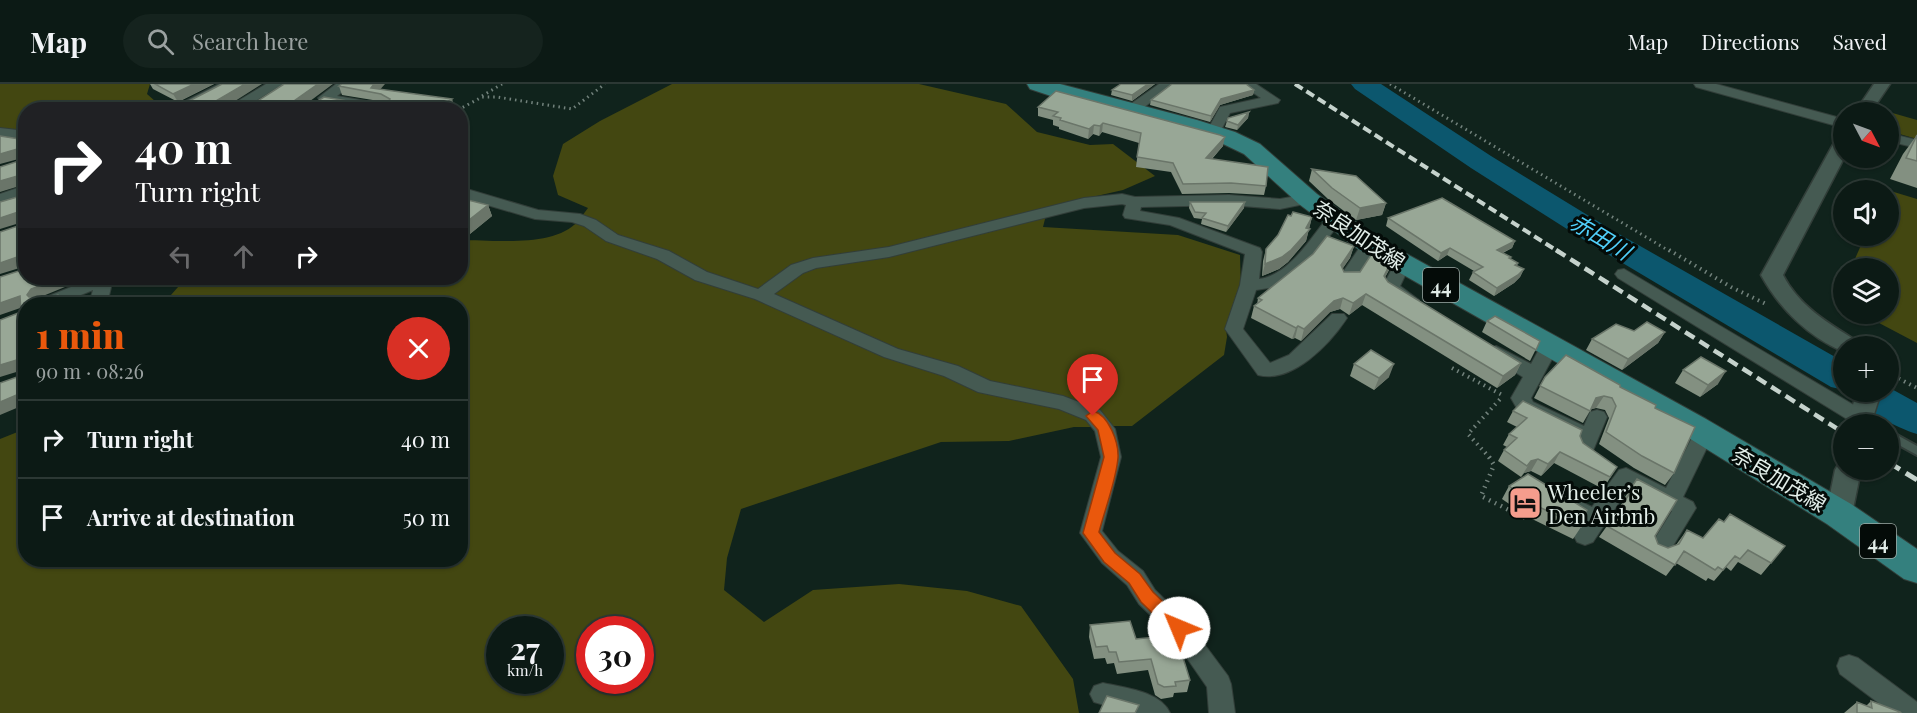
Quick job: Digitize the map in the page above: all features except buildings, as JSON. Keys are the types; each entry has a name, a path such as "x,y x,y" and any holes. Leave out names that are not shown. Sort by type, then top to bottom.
{"main road":[{"name":"奈良加茂線","path":"1038,84 1213,133 1252,149 1334,220 1371,245 1704,433 1839,514 1917,568"}],"street":[{"path":"192,102 230,84"},
{"path":"245,102 276,84"},
{"path":"258,102 288,84"},
{"path":"330,102 321,101 345,84"},
{"path":"1130,111 1168,84"},
{"path":"1213,133 1224,110 1273,100 1247,84"},
{"path":"1701,84 1833,121"},
{"path":"1870,102 1882,84"},
{"path":"0,132 18,134"},
{"path":"1899,139 1917,144"},
{"path":"1833,161 1772,274 1780,292 1792,305 1816,326 1833,336"},
{"path":"0,199 18,193"},
{"path":"468,196 550,217 574,217 590,223 612,238 663,255 701,276 761,295 891,353 951,371 985,387 1063,403 1093,416 1105,429 1111,457 1091,533 1110,557 1135,578 1147,597 1179,628 1219,684 1222,713"},
{"path":"0,205 18,199"},
{"path":"761,295 797,269 813,263 889,252 1084,203 1122,199 1135,202 1229,200 1280,204 1308,199"},
{"path":"1135,202 1131,215 1173,221 1254,252 1249,285 1234,329 1265,370 1274,371 1289,366 1338,318"},
{"path":"1249,285 1276,282 1302,261 1334,220"},
{"path":"1348,278 1371,245"},
{"path":"1403,263 1391,288 1429,312"},
{"path":"1624,274 1850,414"},
{"path":"61,297 89,285"},
{"path":"1478,341 1535,375"},
{"path":"1550,346 1535,375 1512,397 1526,407 1590,437"},
{"path":"1597,417 1585,448 1612,467 1685,508 1660,548"},
{"path":"1671,500 1704,433"},
{"path":"1549,493 1591,528 1612,467"},
{"path":"1839,514 1846,480"},
{"path":"1849,666 1912,713"},
{"path":"1103,694 1145,705 1157,713"}],"lane":[{"path":"1899,440 1917,451"}],"path":[{"path":"468,105 502,84"},
{"path":"482,97 497,97 572,109 605,84"},
{"path":"1390,84 1731,287 1773,307"},
{"path":"1452,368 1512,397 1468,434 1488,454 1494,465 1481,496 1525,518"},
{"path":"1899,379 1917,388"}],"green space":[{"path":"0,84 150,84 147,94 156,102 18,102 18,130 0,128"},
{"path":"672,84 919,84 1006,104 1037,132 1090,145 1113,144 1155,176 1123,190 1048,207 1043,227 1178,235 1240,255 1241,291 1226,329 1224,355 1132,426 1108,426 894,349 615,236 582,216 588,208 558,195 553,176 563,144 600,121"},
{"path":"1899,115 1917,120 1917,139 1899,134"},
{"path":"1899,193 1917,199 1917,343 1881,324 1899,324 1899,258 1855,258 1861,246 1899,246"},
{"path":"578,221 896,350 1091,418 1097,427 1074,427 1009,441 941,442 741,509 727,558 724,590 764,622 813,590 899,584 967,591 1021,606 1073,679 1079,713 0,713 0,439 18,432 18,567 468,567 468,297 169,297 180,285 267,285 271,287 281,285 468,285 468,240 539,239 568,230"}],"waterway":[{"name":"赤田川","path":"1364,84 1541,200 1833,372"},
{"name":"赤田川","path":"1886,402 1917,420"}],"railway":[{"path":"1295,84 1559,252"},
{"path":"1556,250 1833,426"},
{"path":"1899,469 1917,480"}],"place":[{"name":"Wheeler’s Den Airbnb","path":"1525,503"}],"route":[{"path":"1093,416 1105,429 1111,457 1091,533 1110,557 1135,578 1147,597 1179,628"}]}
